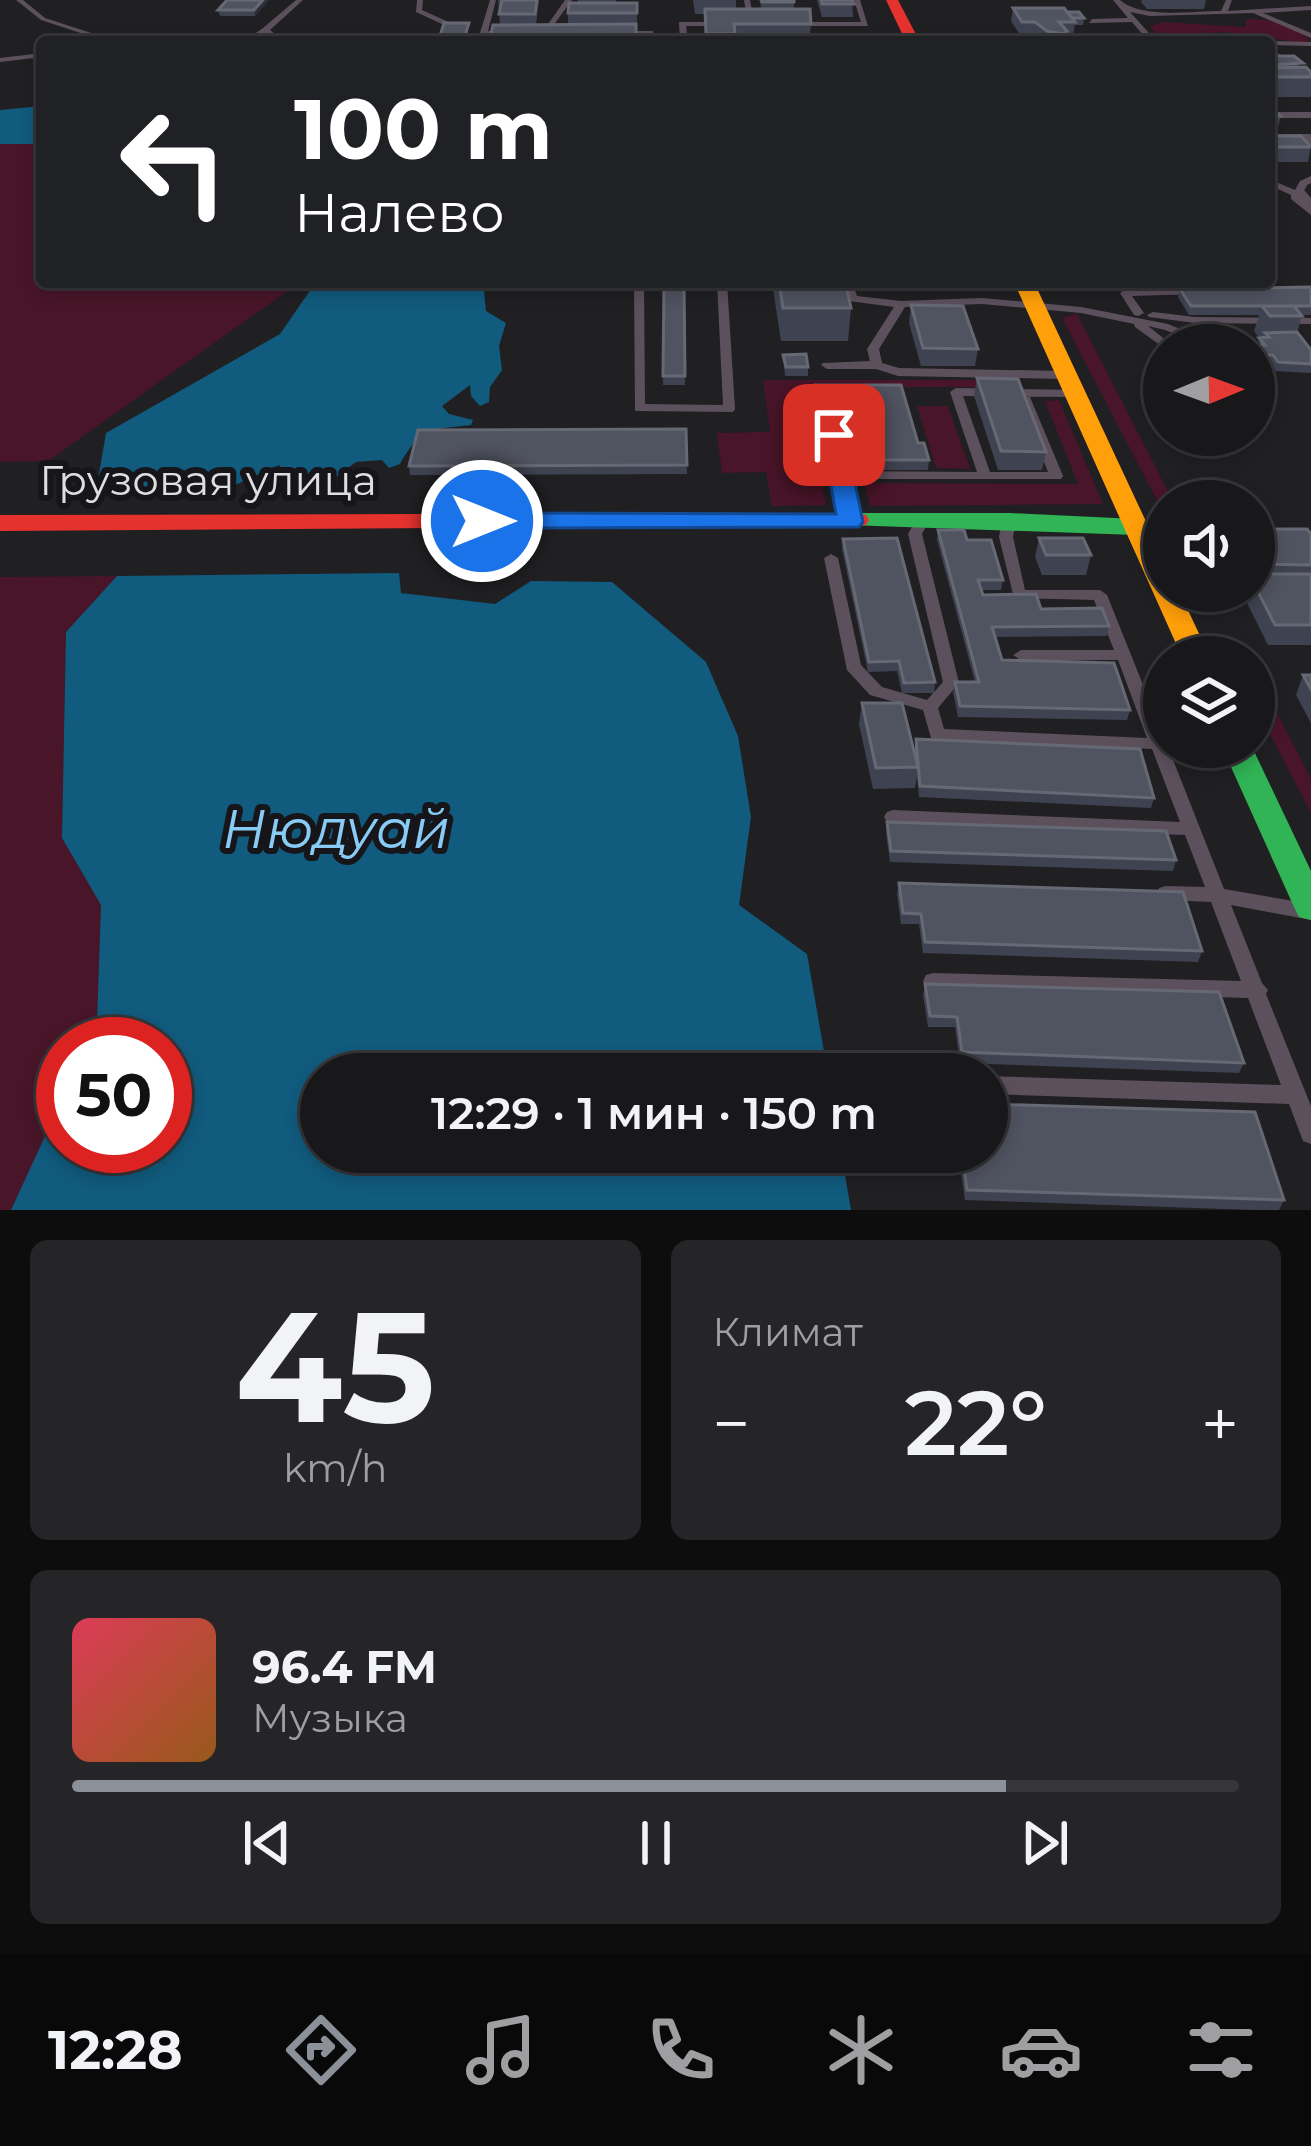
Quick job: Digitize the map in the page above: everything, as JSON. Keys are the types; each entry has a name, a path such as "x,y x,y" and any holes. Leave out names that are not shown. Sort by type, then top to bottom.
{"main road":[{"path":"892,0 910,36"},
{"path":"1029,294 1070,384 1143,515"},
{"name":"Грузовая улица","path":"0,523 1009,520 1143,528"},
{"path":"1247,768 1311,909"},
{"path":"1281,842 1311,843"}],"street":[{"path":"1275,140 1311,140"}],"lane":[{"path":"20,0 43,19 96,36"},
{"path":"256,36 300,0"},
{"path":"420,0 418,11 446,27 478,36"},
{"path":"482,36 493,0"},
{"path":"544,32 569,0"},
{"path":"747,0 752,24"},
{"path":"791,24 865,24 857,0"},
{"path":"1136,8 1130,0 1149,0"},
{"path":"1207,0 1228,0 1224,13"},
{"path":"1243,0 1277,8"},
{"path":"1119,4 1150,14 1311,8"},
{"path":"1119,4 1148,36"},
{"path":"1252,10 1311,40"},
{"path":"563,11 584,11"},
{"path":"807,12 811,23"},
{"path":"1092,21 1133,20"},
{"path":"683,36 682,24 772,24"},
{"path":"266,30 274,36"},
{"path":"494,36 565,32"},
{"path":"608,32 650,36"},
{"path":"1275,43 1311,40"},
{"path":"0,60 36,56"},
{"path":"1275,115 1311,115"},
{"path":"1275,184 1307,194"},
{"path":"639,288 639,408 729,409 722,288"},
{"path":"849,288 854,299 901,304 1029,294 1143,324"},
{"path":"976,288 982,301"},
{"path":"1138,313 1125,293 1218,292"},
{"path":"877,365 873,349 901,304"},
{"path":"1114,314 1311,321"},
{"path":"1114,314 1143,328"},
{"path":"827,365 877,365 898,372 1070,384"},
{"path":"985,476 956,392 1022,392 1070,384"},
{"path":"841,475 1056,476 1022,392"},
{"path":"834,435 850,522"},
{"path":"1009,520 1006,537 1019,595 1100,595 1143,702"},
{"path":"922,521 915,534 951,682 930,707"},
{"path":"831,559 853,666 876,691 930,707"},
{"path":"1022,655 1124,655"},
{"path":"930,707 938,734 1143,743"},
{"path":"1169,768 1311,1134"},
{"path":"893,817 1193,829"},
{"path":"1147,892 1219,895 1311,909"},
{"path":"933,980 1258,990"},
{"path":"1008,1086 1296,1095"}],"shaded area":[{"path":"1246,19 1283,24 1311,43 1237,33 1157,36 1150,27 1161,22 1246,27"},
{"path":"0,144 36,144 36,288 292,288 48,461 0,462"},
{"path":"1077,314 1143,443 1143,456 1150,456 1162,480 1146,480 1062,318"},
{"path":"763,380 1006,380 1010,387 802,387 826,505 772,506 766,472 722,473 717,433 770,432"},
{"path":"1059,400 1103,504 870,506 864,483 1078,484 1045,401"},
{"path":"917,406 948,406 970,469 936,468"},
{"path":"117,576 66,632 62,838 101,904 97,1017 36,1017 36,1156 11,1210 0,1210 0,577"},
{"path":"1275,709 1311,779 1311,813 1275,744"}],"water":[{"path":"36,107 36,144 0,144 0,110"},
{"path":"312,288 484,288 486,311 506,323 499,346 502,370 490,387 489,402 480,406 471,396 470,385 442,406 449,414 473,420 471,425 428,432 400,464 389,468 382,460 356,462 321,488 289,481 279,465 218,493 109,494 97,485 106,433 280,334"},
{"name":"Нюдуай","path":"399,573 401,593 495,604 531,581 612,582 706,662 738,736 751,817 739,905 807,954 824,1053 300,1053 300,1173 845,1173 851,1210 11,1210 36,1156 36,1173 192,1173 192,1017 97,1017 101,905 62,838 66,632 117,576"}],"building":[{"path":"227,0 263,0 254,10 218,10"},
{"path":"502,0 537,0 535,14 499,14"},
{"path":"821,0 852,0 854,4 822,4"},
{"path":"569,3 637,3 637,13 568,13"},
{"path":"1013,8 1064,8 1075,22 1059,22 1067,31 1063,34 1047,31 1035,22 1022,22"},
{"path":"705,9 810,9 811,24 734,24 735,34 706,34"},
{"path":"444,23 469,23 465,36 440,36"},
{"path":"636,24 636,36 490,36 493,25"},
{"path":"1275,52 1294,56 1303,63 1275,65"},
{"path":"1306,67 1311,77 1275,77 1275,68"},
{"path":"1275,136 1301,136 1311,147 1275,147"},
{"path":"1311,287 1311,306 1191,306 1180,289 1275,288"},
{"path":"664,288 684,288 685,376 663,376"},
{"path":"780,288 846,288 851,308 783,308"},
{"path":"911,305 963,306 978,349 923,348"},
{"path":"1262,306 1294,306 1302,316 1270,316"},
{"path":"1297,332 1311,350 1311,364 1278,362 1275,333"},
{"path":"806,354 808,367 786,367 783,355"},
{"path":"977,378 1018,379 1046,452 1001,451"},
{"path":"815,385 901,385 918,443 924,443 929,460 880,460 876,443 883,443 876,412 821,413"},
{"path":"686,429 687,465 409,466 418,430"},
{"path":"1275,529 1307,529 1311,565 1275,564"},
{"path":"938,530 964,530 967,540 991,540 1003,580 978,580 983,595 1036,594 1041,609 1102,608 1109,626 992,627 1002,660 1114,663 1130,710 960,706 955,682 979,682"},
{"path":"897,538 935,682 904,683 899,661 869,662 843,539"},
{"path":"1039,538 1083,538 1091,555 1046,555"},
{"path":"1275,574 1311,574 1311,625 1275,625 1268,612 1275,612"},
{"path":"862,703 902,703 918,767 876,768"},
{"path":"916,739 1140,749 1154,798 920,786"},
{"path":"887,822 1166,831 1176,860 891,851"},
{"path":"899,883 1183,892 1202,951 925,942 921,914 903,913"},
{"path":"925,984 1219,992 1244,1063 962,1052 957,1017 930,1016"},
{"path":"1008,1105 1255,1112 1284,1200 967,1190 965,1173 1008,1173"}],"traffic: fast":[{"path":"857,520 1009,520 1136,527"},
{"path":"1247,768 1311,907"}],"traffic: slow":[{"path":"1027,288 1143,542"},
{"path":"1176,612 1186,636"}],"traffic: jam":[{"path":"892,0 910,36"},
{"path":"0,523 857,520"}],"route":[{"path":"482,521 850,522 834,435"}]}
